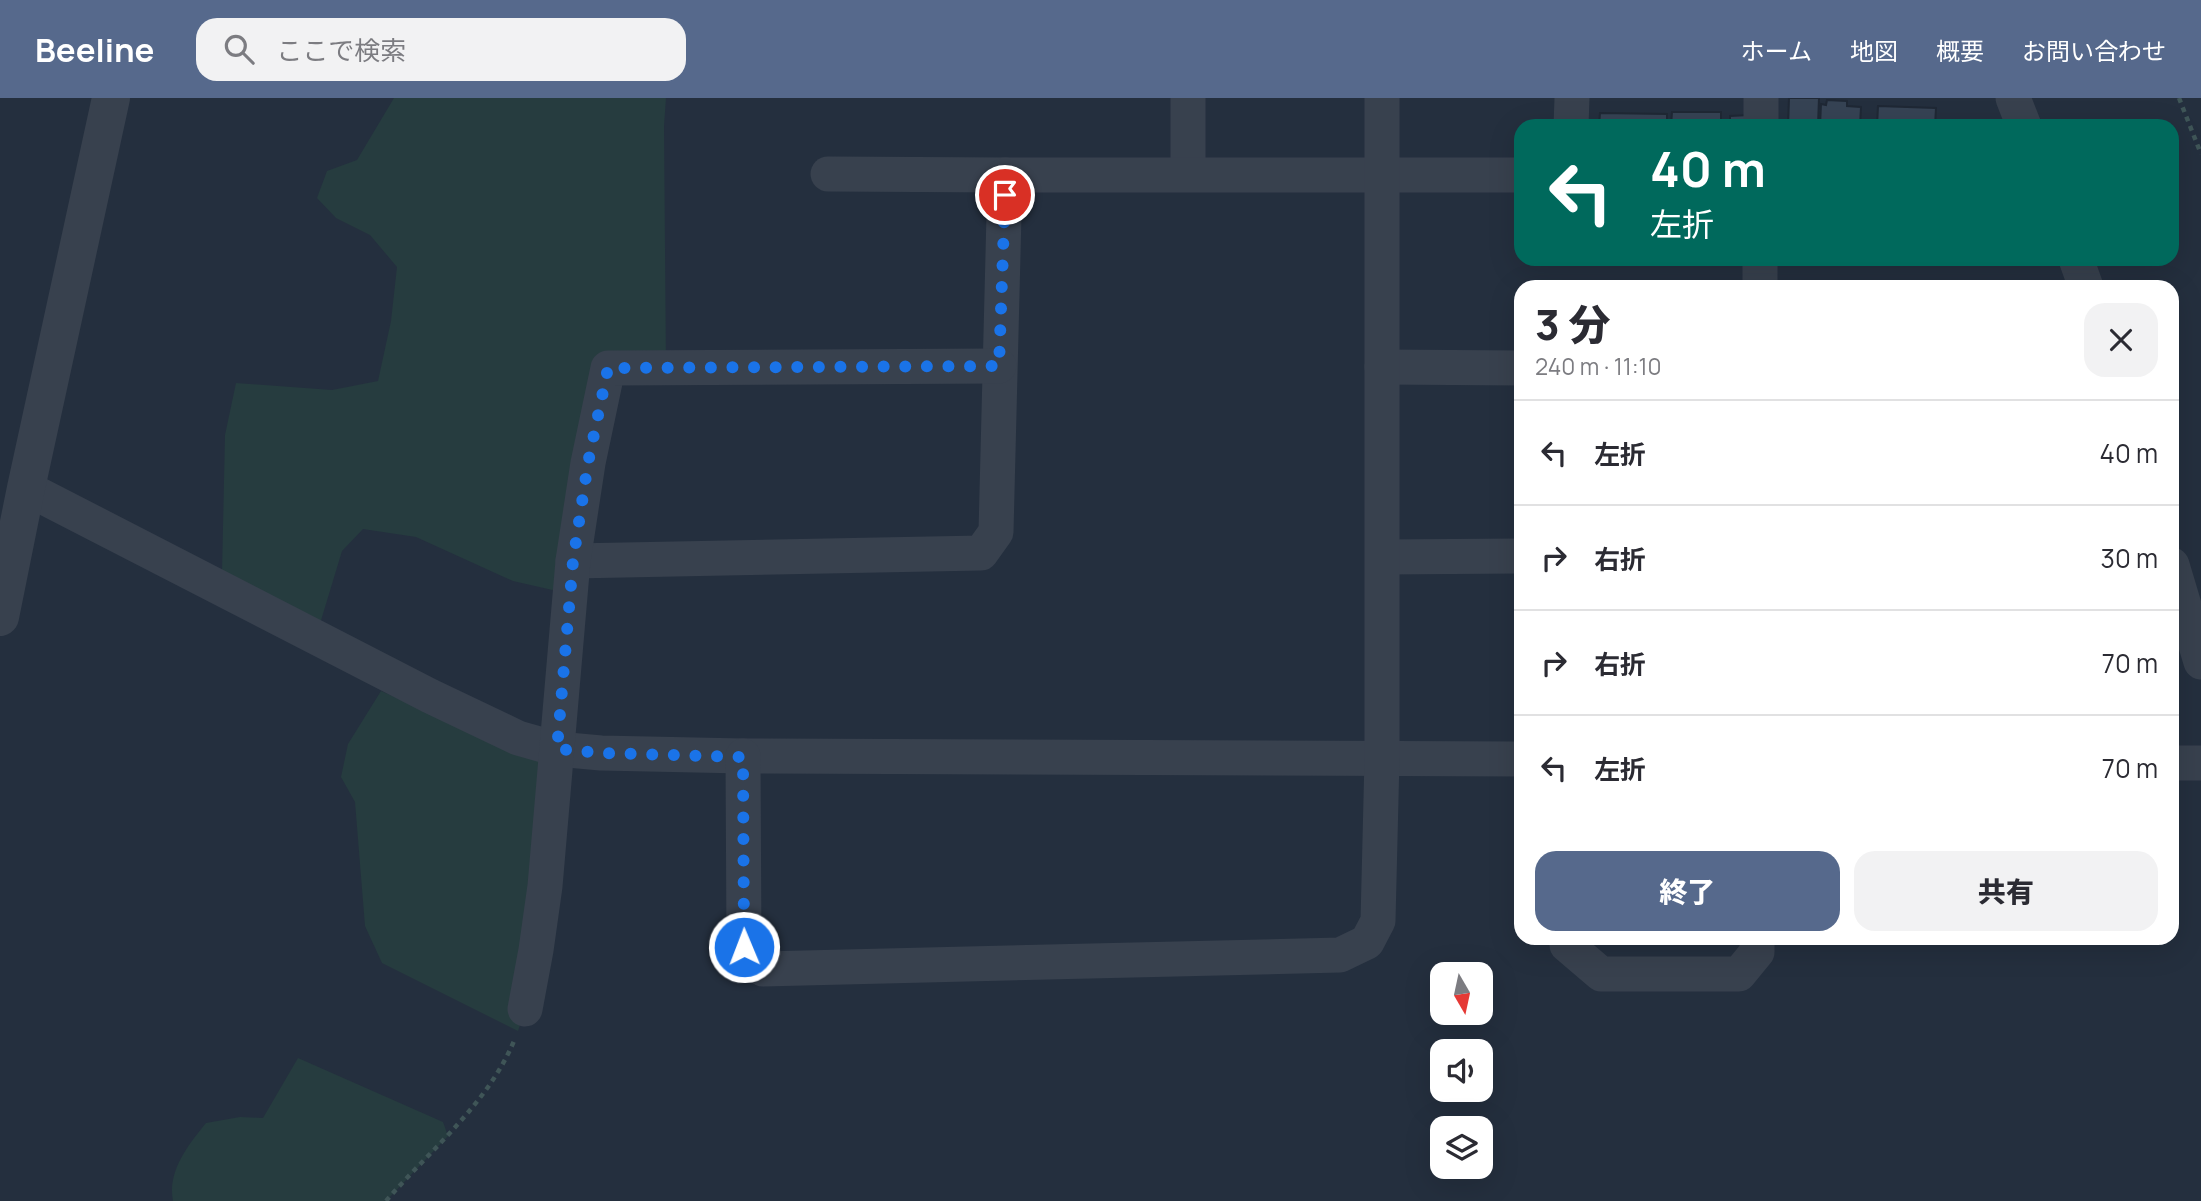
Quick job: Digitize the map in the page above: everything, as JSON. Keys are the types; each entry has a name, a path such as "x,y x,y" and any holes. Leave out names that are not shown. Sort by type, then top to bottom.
{"street":[{"path":"0,617 111,98"},
{"path":"1188,98 1188,174"},
{"path":"743,757 744,947 763,969 1340,956 1367,942 1378,921 1382,758 1382,98"},
{"path":"1572,98 1572,119"},
{"path":"1761,98 1761,119"},
{"path":"2014,98 2022,119"},
{"path":"828,174 1514,175"},
{"path":"573,561 981,553 996,532 1005,175"},
{"path":"525,1009 537,950 545,886 573,561 588,463 608,368 999,366"},
{"path":"1382,367 1514,368"},
{"path":"26,488 430,696 518,738 557,749 601,753 743,757 1514,758"},
{"path":"1383,557 1514,556"},
{"path":"2179,588 2201,662"},
{"path":"2179,763 2201,764"},
{"path":"1567,945 1601,975 1629,975 1739,974 1757,952 1757,945"}],"path":[{"path":"2179,98 2201,154"},
{"path":"386,1201 447,1136 491,1083 510,1050 525,1009"}],"green space":[{"path":"394,98 666,98 666,368 608,369 570,594 513,581 416,537 363,529 342,551 319,627 222,573 225,435 236,383 332,390 378,381 391,321 397,267 370,235 336,218 317,198 327,171 357,160"},
{"path":"381,691 507,746 547,757 518,1031 382,963 365,926 355,802 341,777 348,744"},
{"path":"298,1058 443,1122 448,1136 386,1201 173,1201 176,1169 206,1123 240,1117 263,1118"}],"building":[{"path":"1789,98 1819,98 1818,119 1788,119"},
{"path":"1827,100 1847,101 1847,106 1861,107 1860,119 1820,119 1821,104 1826,105"},
{"path":"1878,106 1936,108 1935,119 1877,119"},
{"path":"1672,112 1721,112 1721,119 1672,119"},
{"path":"1600,113 1667,114 1667,119 1600,119"},
{"path":"1749,115 1749,119 1730,119 1730,116"}],"route":[{"path":"744,947 743,757 601,753 557,749 573,561 588,463 608,368 999,366 1005,195"}]}
